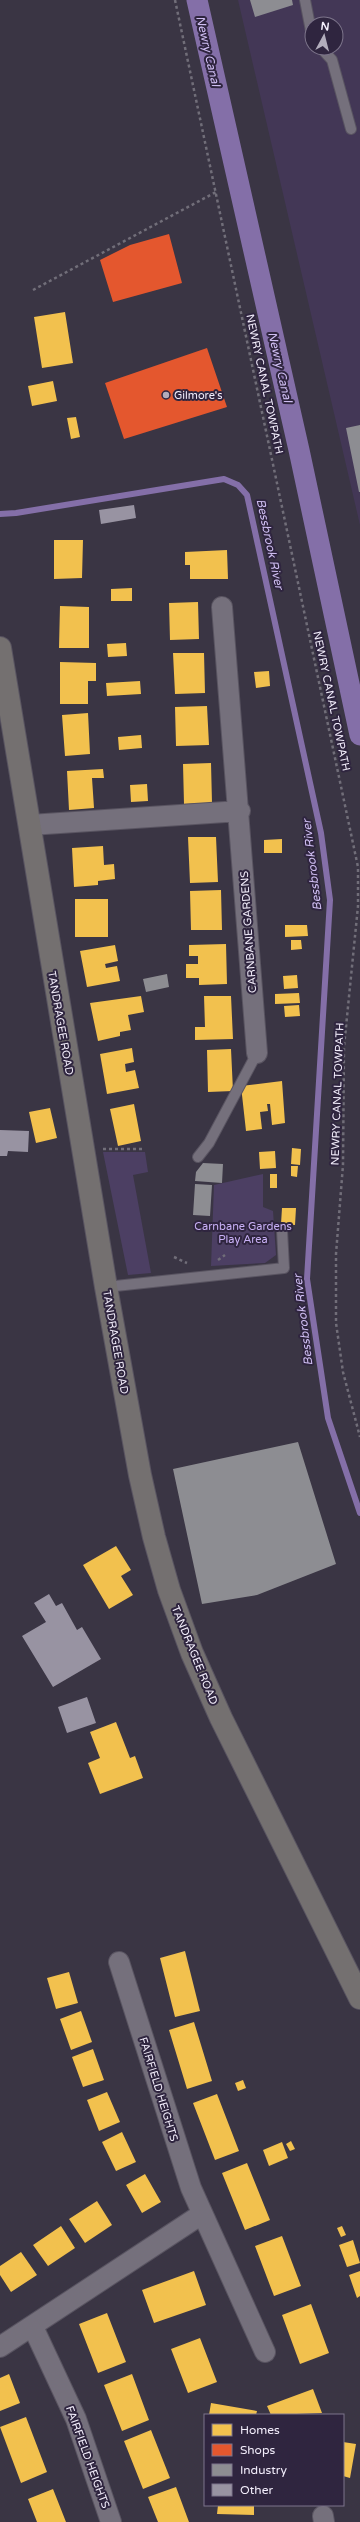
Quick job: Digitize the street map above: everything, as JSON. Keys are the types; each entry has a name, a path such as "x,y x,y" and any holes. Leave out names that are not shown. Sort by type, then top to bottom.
{"highway":[{"name":"TANDRAGEE ROAD","path":"0,648 30,825 48,948 106,1287 140,1475 169,1590 192,1653 221,1718 360,1998"}],"street":[{"name":"CARNBANE GARDENS","path":"222,607 240,811 257,1053"},
{"path":"30,825 240,811"},
{"name":"FAIRFIELD HEIGHTS","path":"119,1962 170,2126 202,2214 265,2352"},
{"path":"0,2347 33,2327 202,2214"},
{"name":"FAIRFIELD HEIGHTS","path":"33,2327 76,2419 111,2522"}],"lane":[{"path":"305,0 308,16"},
{"path":"328,56 332,60 351,129"},
{"path":"198,1157 209,1142 257,1053"},
{"path":"106,1287 284,1268 282,1230"}],"path":[{"name":"NEWRY CANAL TOWPATH","path":"175,0 358,867 358,906 344,1047 343,1165 336,1254 336,1323 343,1372 360,1437"},
{"path":"33,290 216,192"},
{"path":"99,1149 145,1149"},
{"path":"174,1257 190,1264"}],"shaded area":[{"path":"238,0 360,0 360,525"}],"green space":[{"path":"103,1152 145,1152 148,1172 133,1175 151,1273 128,1275"},
{"name":"Carnbane Gardens Play Area","path":"263,1174 263,1207 273,1211 276,1255 265,1263 211,1266 214,1185"}],"building: Homes":[{"path":"65,312 73,363 42,368 34,317"},
{"path":"53,381 57,401 32,406 28,386"},
{"path":"76,417 80,437 71,439 67,418"},
{"path":"54,540 83,540 82,578 54,579"},
{"path":"227,550 228,579 190,579 190,565 185,565 185,552"},
{"path":"132,588 132,601 111,601 111,589"},
{"path":"198,602 199,639 170,640 169,603"},
{"path":"60,606 89,607 89,648 59,648"},
{"path":"126,643 127,656 108,657 107,644"},
{"path":"173,653 204,653 205,693 175,694"},
{"path":"60,662 96,663 96,681 88,681 88,704 60,704"},
{"path":"269,671 270,686 256,688 254,672"},
{"path":"140,681 141,694 107,696 106,683"},
{"path":"207,706 209,745 176,746 175,707"},
{"path":"88,713 90,754 65,756 62,715"},
{"path":"141,735 142,748 119,750 118,737"},
{"path":"211,763 212,803 184,804 183,764"},
{"path":"103,769 104,778 92,778 94,808 69,810 67,771"},
{"path":"147,784 148,801 131,802 130,785"},
{"path":"188,837 216,837 218,882 190,883"},
{"path":"282,839 282,853 264,853 264,840"},
{"path":"103,846 104,865 114,864 115,879 98,881 98,885 74,887 72,848"},
{"path":"221,890 222,930 191,930 190,891"},
{"path":"75,899 108,899 108,937 75,937"},
{"path":"285,925 307,925 308,936 285,937"},
{"path":"291,940 301,940 302,949 291,950"},
{"path":"226,944 227,984 199,985 199,978 186,978 186,964 198,964 198,956 189,956 189,945"},
{"path":"115,945 118,961 105,964 106,968 117,966 120,981 87,987 80,951"},
{"path":"297,975 298,988 284,989 283,976"},
{"path":"299,993 300,1003 275,1004 275,994"},
{"path":"141,996 144,1012 128,1015 131,1030 120,1032 120,1036 98,1041 90,1003"},
{"path":"204,996 231,996 233,1039 195,1040 195,1027 205,1027"},
{"path":"299,1005 300,1016 285,1017 284,1006"},
{"path":"132,1048 134,1062 125,1064 126,1072 135,1070 139,1088 107,1094 100,1054"},
{"path":"231,1049 233,1091 208,1092 207,1050"},
{"path":"282,1081 285,1123 272,1125 270,1104 267,1104 268,1111 260,1112 262,1129 246,1131 241,1086"},
{"path":"134,1104 141,1141 118,1146 110,1109"},
{"path":"50,1108 57,1138 36,1143 29,1112"},
{"path":"292,1148 301,1149 300,1165 291,1164"},
{"path":"275,1151 276,1168 260,1169 259,1152"},
{"path":"291,1166 298,1166 297,1177 291,1176"},
{"path":"270,1174 277,1174 277,1188 270,1188"},
{"path":"282,1208 296,1208 295,1225 281,1224"},
{"path":"116,1546 131,1570 121,1576 133,1595 109,1609 83,1565"},
{"path":"116,1722 130,1758 135,1756 143,1778 100,1794 88,1763 100,1758 90,1732"},
{"path":"185,1951 200,2011 175,2017 160,1958"},
{"path":"69,1972 78,2003 56,2009 47,1978"},
{"path":"81,2011 92,2042 71,2050 60,2019"},
{"path":"194,2022 212,2081 187,2089 169,2030"},
{"path":"93,2049 104,2080 83,2087 72,2057"},
{"path":"243,2080 246,2088 238,2091 235,2083"},
{"path":"107,2092 120,2122 99,2131 87,2100"},
{"path":"217,2094 239,2151 215,2160 193,2103"},
{"path":"122,2132 136,2162 116,2171 102,2142"},
{"path":"291,2141 295,2149 290,2151 286,2144"},
{"path":"282,2142 288,2158 269,2166 263,2150"},
{"path":"247,2163 270,2220 245,2230 222,2173"},
{"path":"145,2174 161,2202 142,2213 126,2185"},
{"path":"97,2201 112,2225 85,2243 69,2219"},
{"path":"61,2226 75,2248 48,2266 33,2245"},
{"path":"342,2226 346,2235 341,2237 337,2228"},
{"path":"282,2236 301,2286 274,2296 255,2246"},
{"path":"353,2240 360,2263 347,2267 339,2245"},
{"path":"21,2252 37,2275 11,2292 0,2275 0,2266"},
{"path":"194,2271 206,2305 154,2323 142,2290"},
{"path":"360,2271 360,2296 357,2298 349,2275"},
{"path":"311,2304 329,2353 300,2364 282,2315"},
{"path":"107,2313 126,2362 98,2373 79,2324"},
{"path":"200,2338 217,2382 188,2393 171,2349"},
{"path":"9,2374 20,2403 0,2411 0,2378"},
{"path":"132,2374 149,2420 122,2431 104,2385"},
{"path":"313,2389 322,2413 271,2414 267,2406"},
{"path":"211,2403 257,2411 256,2414 209,2414"},
{"path":"26,2417 47,2472 21,2483 0,2427"},
{"path":"151,2430 170,2478 143,2489 124,2441"},
{"path":"344,2442 356,2444 350,2478 344,2476"},
{"path":"176,2487 189,2522 158,2522 148,2497"},
{"path":"53,2489 66,2522 37,2522 28,2499"},
{"path":"218,2506 254,2506 254,2515 217,2514"}],"building: Shops":[{"path":"169,234 182,283 113,302 100,260 130,245"},
{"name":"Gilmore's","path":"207,348 227,407 124,439 105,383"}],"building: Industry":[{"path":"250,0 292,0 293,5 255,17"},
{"path":"360,425 360,492 359,492 346,428"},
{"path":"167,974 169,987 146,992 143,979"},
{"path":"203,1163 223,1164 222,1183 195,1181 196,1172"},
{"path":"195,1184 212,1185 210,1216 193,1215"},
{"path":"298,1442 336,1564 257,1595 202,1604 173,1469"}],"building: Other":[{"path":"134,505 136,518 101,524 99,510"},
{"path":"0,1130 29,1131 28,1152 8,1151 7,1156 0,1156"},
{"path":"49,1594 56,1606 62,1603 77,1630 82,1627 101,1659 53,1687 22,1636 46,1622 34,1603"},
{"path":"87,1697 96,1723 67,1733 58,1707"}],"waterway":[{"name":"Newry Canal","path":"197,0 299,450 360,735"},
{"name":"Bessbrook River","path":"0,514 16,513 224,479 238,485 247,495 321,833 330,900 307,1279 328,1418 360,1513"}],"place":[{"name":"Gilmore's","path":"166,395"}]}
